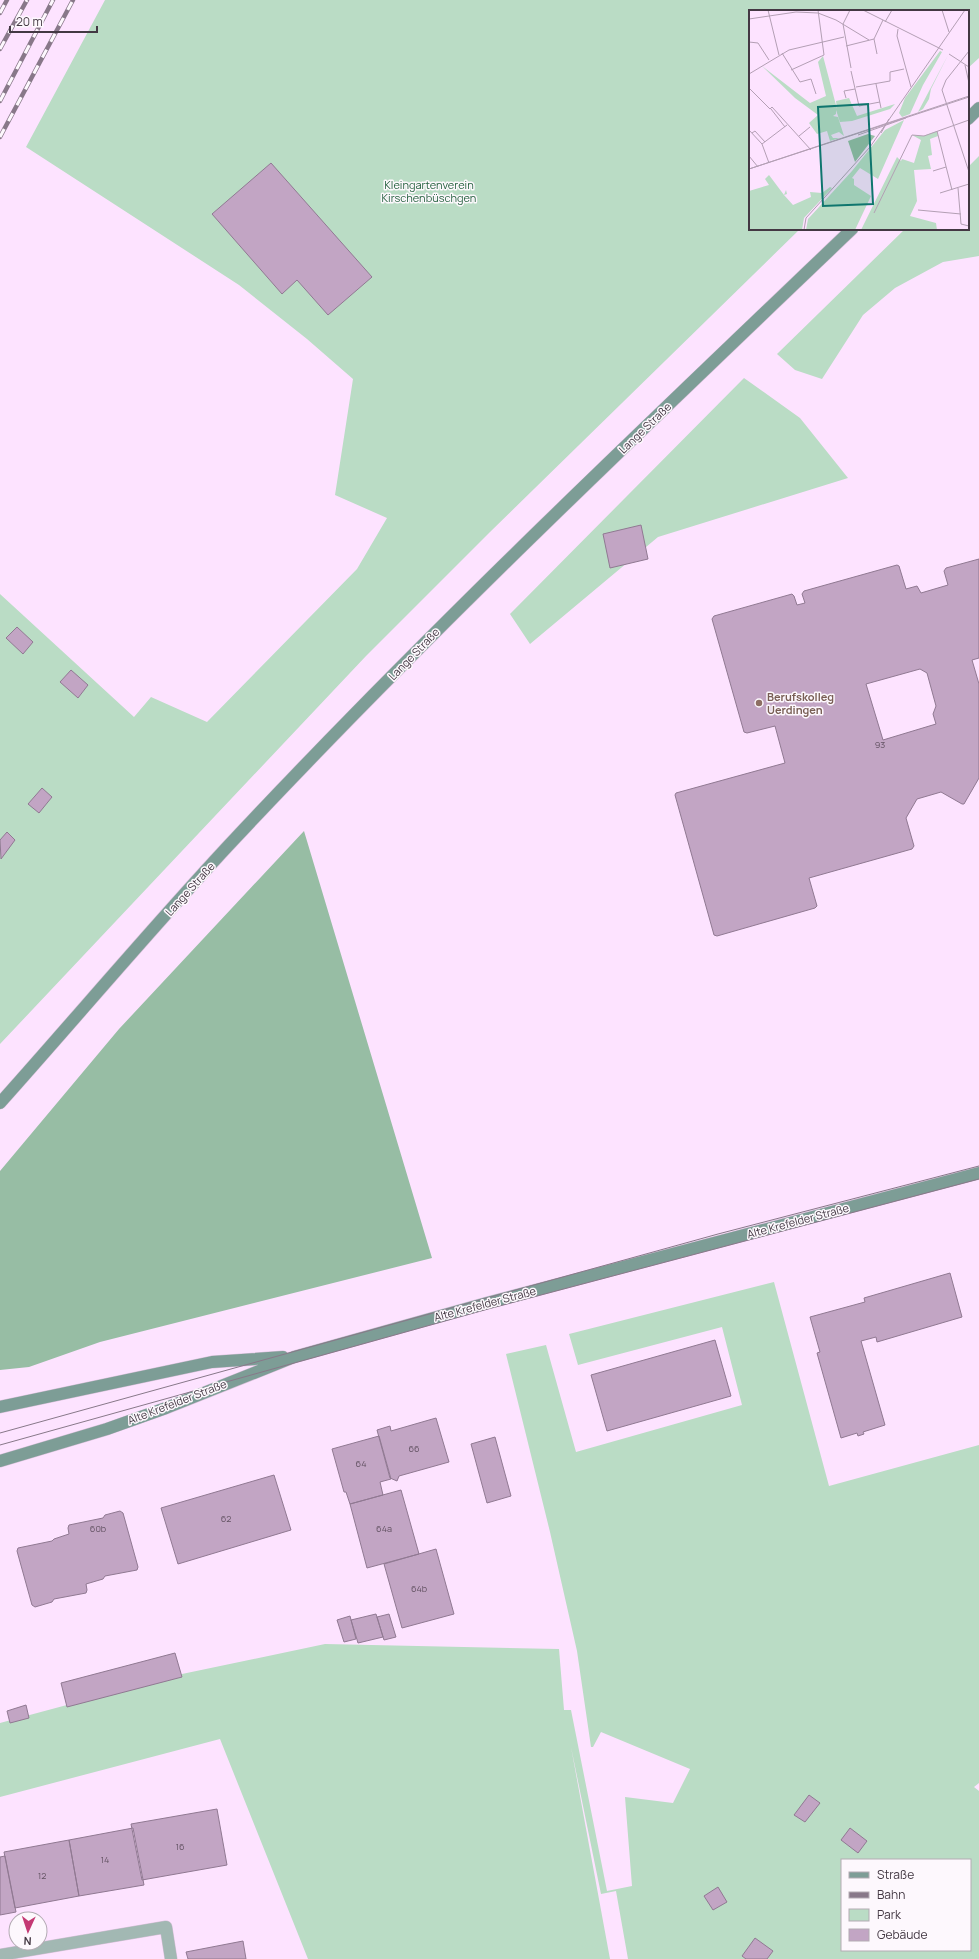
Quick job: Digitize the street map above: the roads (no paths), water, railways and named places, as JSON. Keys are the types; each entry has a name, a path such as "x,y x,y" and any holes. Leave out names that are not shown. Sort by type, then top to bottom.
{"street":[{"path":"969,117 979,108"},
{"name":"Lange Straße","path":"0,1103 227,847 392,676 471,596 851,230"},
{"name":"Alte Krefelder Straße","path":"0,1461 114,1427 294,1356 487,1303 979,1173"},
{"path":"0,1407 212,1362 294,1356"},
{"path":"0,1956 166,1927 171,1959"}],"tram line":[{"path":"0,1433 718,1234 979,1166"},
{"path":"0,1445 488,1309 979,1179"}],"railway":[{"path":"0,13 7,0"},
{"path":"0,49 27,0"},
{"path":"0,101 53,0"},
{"path":"0,137 73,0"}],"place":[{"name":"Berufskolleg Uerdingen","path":"759,703"}],"park label":[{"name":"Kleingartenverein Kirschenbüschgen","path":"429,191"}]}
